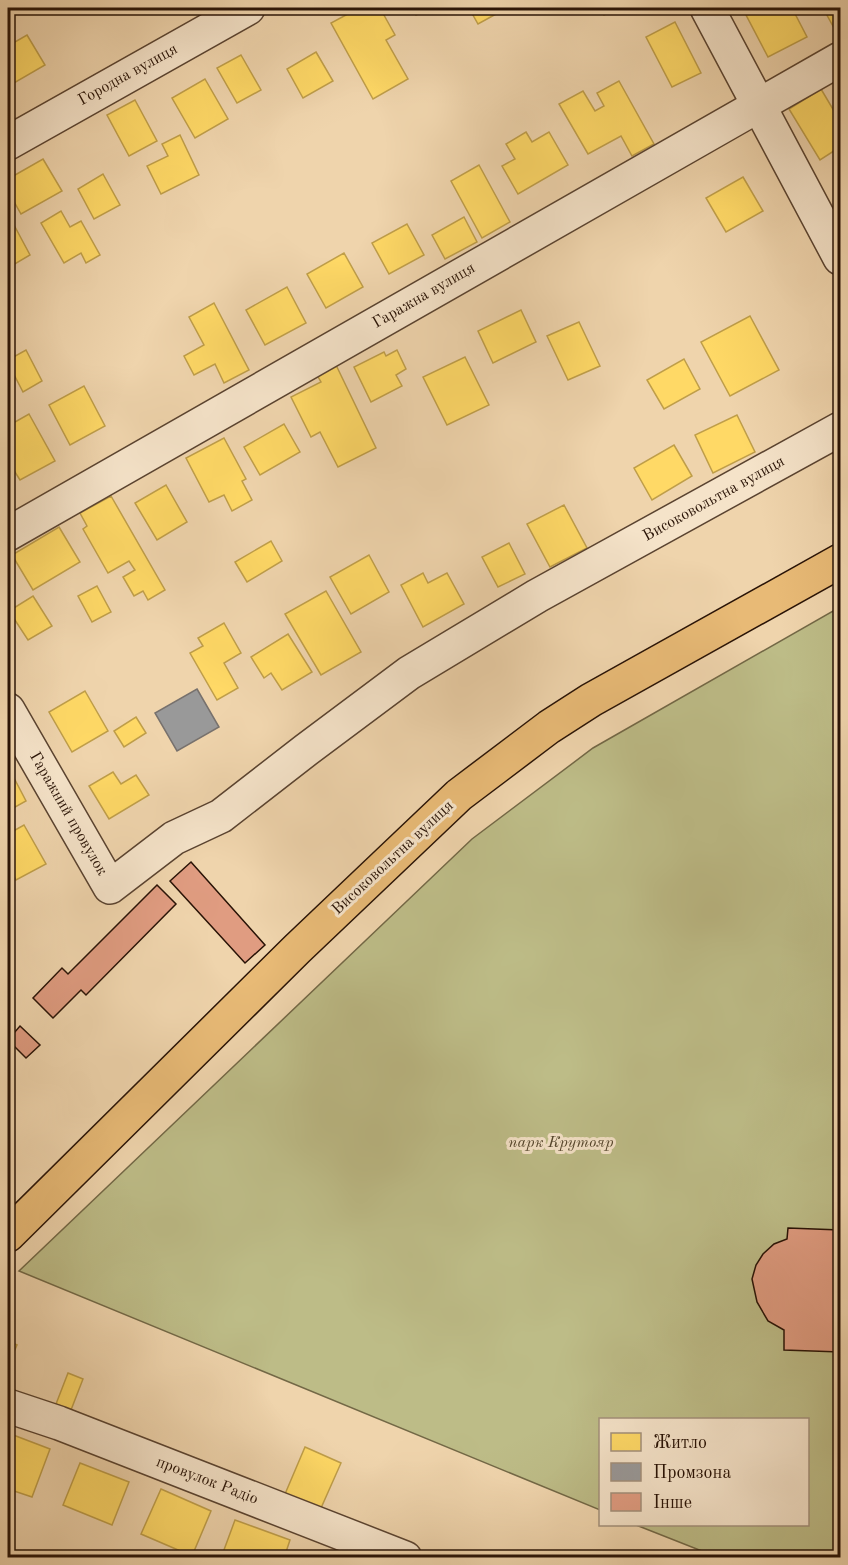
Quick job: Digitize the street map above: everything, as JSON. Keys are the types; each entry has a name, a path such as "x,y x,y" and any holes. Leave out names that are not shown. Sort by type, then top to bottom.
{"main road":[{"name":"Високовольтна вулиця","path":"8,1235 297,949 459,795 549,727 591,700 840,561"}],"street":[{"name":"Городна вулиця","path":"8,143 248,8"},
{"path":"707,8 840,258"},
{"name":"Гаражна вулиця","path":"8,534 840,59"},
{"name":"Високовольтна вулиця","path":"110,887 174,838 221,816 409,673 537,596 840,429"},
{"name":"Гаражний провулок","path":"8,710 110,887"},
{"name":"провулок Радіо","path":"8,1406 59,1423 405,1557"}],"green space":[{"name":"парк Крутояр","path":"840,607 840,1557 717,1557 639,1526 809,1526 809,1418 599,1418 599,1510 19,1271 472,839 593,748"}],"building: Житло":[{"path":"359,8 380,8 395,35 386,40 408,79 373,99 331,23"},
{"path":"412,8 430,8 416,15"},
{"path":"469,8 507,8 478,24"},
{"path":"600,8 617,8 604,15"},
{"path":"756,8 792,8 807,37 768,57 745,13"},
{"path":"823,8 840,8 839,37"},
{"path":"675,22 701,73 672,87 646,37"},
{"path":"27,35 45,65 14,83 8,71 8,46"},
{"path":"316,52 333,81 303,98 287,69"},
{"path":"241,55 261,90 237,103 217,68"},
{"path":"205,79 228,119 195,138 172,98"},
{"path":"619,81 654,144 632,156 621,136 588,154 559,104 583,91 595,111 604,106 597,93"},
{"path":"821,89 840,121 840,147 820,160 789,109"},
{"path":"135,100 157,141 129,156 107,115"},
{"path":"526,132 532,142 549,132 568,165 518,194 502,166 515,159 506,144"},
{"path":"180,135 199,175 161,194 147,166 168,156 162,144"},
{"path":"43,159 62,191 21,214 8,191 8,179"},
{"path":"479,165 510,222 482,238 451,181"},
{"path":"103,174 120,205 94,219 78,189"},
{"path":"743,177 763,211 726,232 706,198"},
{"path":"61,211 70,227 81,221 100,255 86,263 81,253 64,263 41,223"},
{"path":"464,217 477,242 445,259 432,235"},
{"path":"407,224 424,255 389,274 372,243"},
{"path":"14,225 30,255 8,268 8,229"},
{"path":"344,253 363,287 326,308 307,274"},
{"path":"287,287 306,323 265,345 246,310"},
{"path":"214,303 249,370 224,383 215,364 194,375 184,356 204,345 189,317"},
{"path":"521,310 536,342 493,363 478,331"},
{"path":"750,316 779,370 730,396 701,342"},
{"path":"579,322 600,366 568,380 547,336"},
{"path":"26,350 42,381 23,392 8,360"},
{"path":"397,350 406,369 396,375 402,386 371,402 354,367 384,352 386,356"},
{"path":"465,357 489,405 447,425 423,377"},
{"path":"684,359 700,389 664,409 647,380"},
{"path":"336,365 376,448 338,467 320,432 311,437 291,397 321,382 317,375"},
{"path":"84,386 105,426 70,445 49,405"},
{"path":"29,414 55,461 20,480 15,472 8,476 8,426"},
{"path":"737,415 755,452 713,473 695,435"},
{"path":"284,424 300,452 260,475 244,447"},
{"path":"224,438 246,479 242,481 252,500 232,511 224,495 209,502 186,458"},
{"path":"674,445 692,476 652,500 634,468"},
{"path":"166,485 187,522 157,540 135,503"},
{"path":"111,496 165,590 148,600 143,591 134,596 123,577 135,570 129,561 108,573 83,529 87,526 80,513"},
{"path":"564,505 587,548 550,567 527,524"},
{"path":"59,527 80,562 33,590 12,555"},
{"path":"271,541 282,561 247,582 235,562"},
{"path":"509,543 525,574 498,587 482,557"},
{"path":"369,555 389,592 351,614 330,577"},
{"path":"423,573 428,583 447,573 464,604 423,627 401,585"},
{"path":"97,586 111,612 92,622 78,596"},
{"path":"326,591 361,652 321,675 285,614"},
{"path":"33,596 52,626 28,640 9,611"},
{"path":"224,623 241,653 224,663 238,688 217,700 190,653 203,646 198,638"},
{"path":"288,634 312,672 282,690 271,673 264,678 251,657"},
{"path":"85,691 108,731 72,752 49,712"},
{"path":"136,717 146,733 124,747 114,731"},
{"path":"113,772 121,784 136,775 149,795 109,819 89,786"},
{"path":"13,776 26,801 8,811 8,779"},
{"path":"24,825 46,864 16,880 8,864 8,834"},
{"path":"8,1341 17,1345 8,1366"},
{"path":"68,1373 83,1379 71,1410 56,1404"},
{"path":"8,1433 50,1449 32,1497 8,1489"},
{"path":"305,1447 341,1463 321,1508 285,1494"},
{"path":"80,1463 129,1482 112,1525 63,1505"},
{"path":"161,1489 211,1511 192,1556 141,1534"},
{"path":"235,1520 290,1540 284,1558 221,1558"}],"building: Промзона":[{"path":"197,689 219,727 177,751 155,713"}],"building: Інше":[{"path":"191,862 265,945 245,963 170,881"},
{"path":"157,885 176,904 86,995 81,990 53,1018 33,998 62,968 68,974"},
{"path":"20,1026 40,1045 26,1058 8,1040"},
{"path":"788,1228 840,1230 840,1352 784,1350 784,1330 768,1321 757,1302 752,1279 756,1265 763,1254 774,1244 787,1239"}]}
